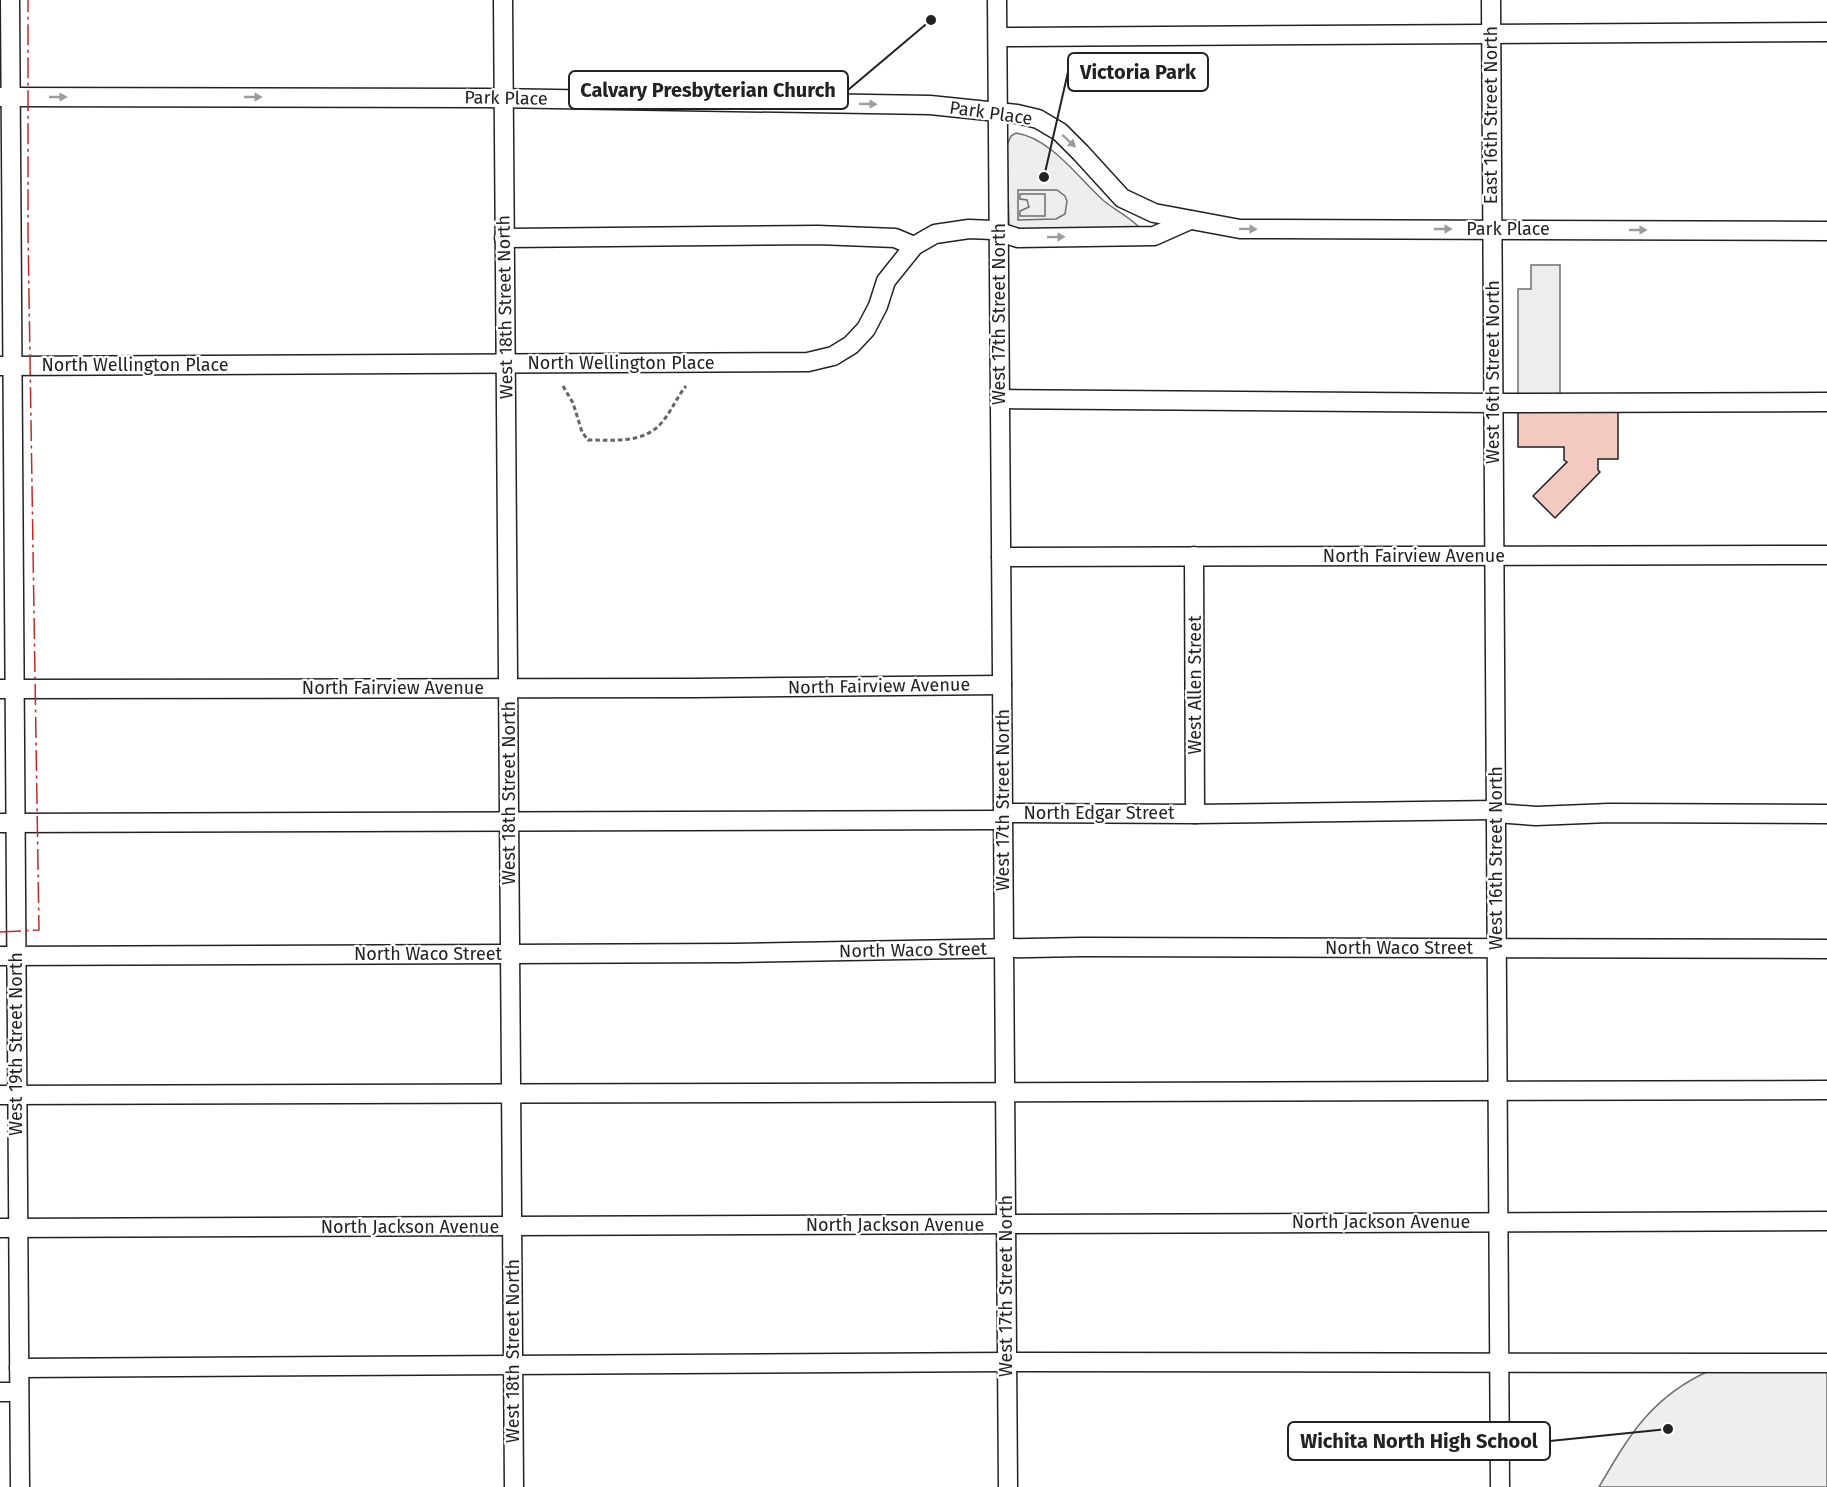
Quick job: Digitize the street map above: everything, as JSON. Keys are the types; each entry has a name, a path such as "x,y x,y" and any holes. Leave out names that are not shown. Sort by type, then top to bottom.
{"street":[{"name":"West 19th Street North","path":"10,0 5,97 8,1095 9,1228 19,1368 20,1487"},
{"name":"West 18th Street North","path":"503,0 514,1487"},
{"name":"West 17th Street North","path":"997,0 1008,1487"},
{"name":"East 16th Street North","path":"1491,0 1492,229"},
{"path":"998,37 1827,32"},
{"name":"Park Place","path":"5,97 503,98 930,105 1038,119 1060,132 1122,198 1154,213 1240,229 1827,231"},
{"path":"999,232 1018,238 1154,236 1190,220"},
{"name":"North Wellington Place","path":"6,366 808,362 833,357 851,345 866,329 878,306 886,281 914,246 935,234 969,229 999,232"},
{"name":"West 16th Street North","path":"1492,229 1500,1487"},
{"path":"504,238 819,235 895,238 914,246"},
{"path":"1000,399 1493,403 1827,402"},
{"name":"North Fairview Avenue","path":"1001,557 1827,555"},
{"name":"West Allen Street","path":"1194,556 1195,814"},
{"name":"North Fairview Avenue","path":"7,689 1002,685"},
{"name":"North Edgar Street","path":"8,822 509,821 1495,811 1536,816 1619,813 1827,814"},
{"name":"North Waco Street","path":"8,956 510,954 1004,948 1827,949"},
{"path":"8,1095 1827,1090"},
{"name":"North Jackson Avenue","path":"9,1228 1827,1221"},
{"path":"19,1368 1007,1362 1827,1363"},
{"path":"0,1392 19,1392"}],"path":[{"path":"563,386 573,403 582,432 588,440 635,439 650,434 663,422 675,399 686,386"}],"shaded area":[{"path":"1016,133 1029,136 1053,151 1104,201 1138,226 1136,231 1009,229 1007,145 1011,136"},
{"path":"1018,190 1057,190 1065,196 1067,201 1065,214 1056,219 1018,220","holes":["1020,194 1045,194 1045,216 1020,216 1020,211 1029,207 1027,200 1020,199"]},
{"path":"1531,265 1560,265 1560,396 1518,396 1518,289 1531,289"},
{"path":"1711,1370 1827,1371 1827,1487 1599,1487 1644,1418 1673,1392"}],"building":[{"path":"1518,412 1618,412 1618,459 1598,459 1600,472 1555,518 1533,496 1567,462 1564,460 1564,447 1518,447"}],"power":[{"path":"0,932 39,930 28,232 28,0"}],"place":[{"name":"Calvary Presbyterian Church","path":"931,20"},
{"name":"Victoria Park","path":"1044,177"},
{"name":"Wichita North High School","path":"1668,1429"}]}
